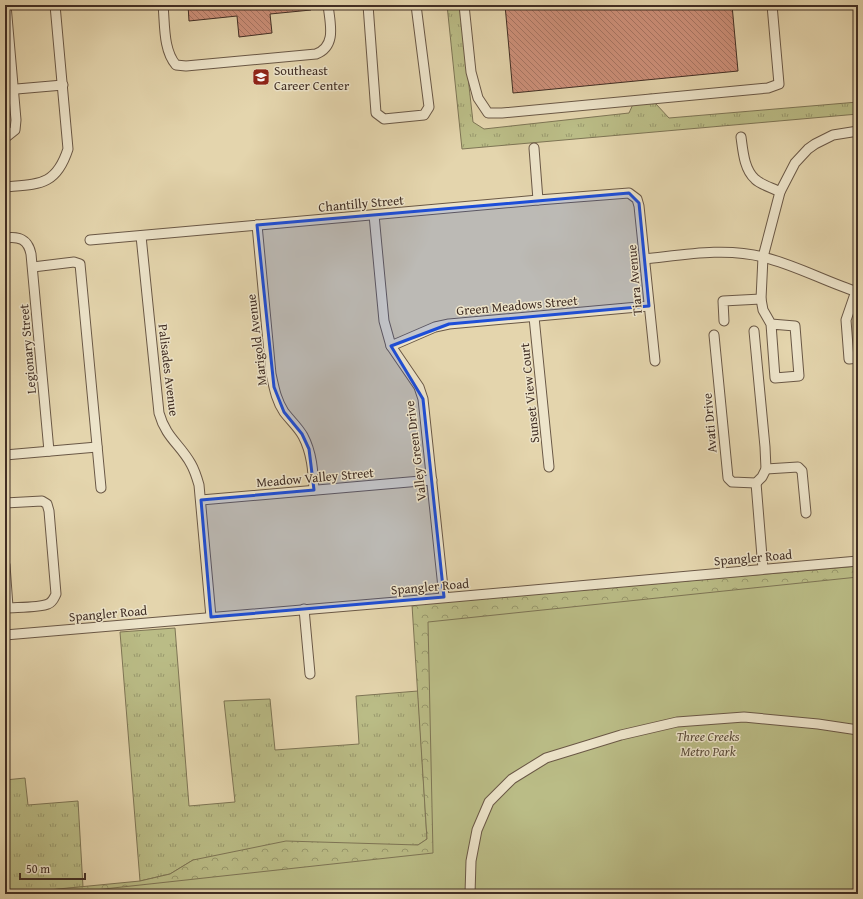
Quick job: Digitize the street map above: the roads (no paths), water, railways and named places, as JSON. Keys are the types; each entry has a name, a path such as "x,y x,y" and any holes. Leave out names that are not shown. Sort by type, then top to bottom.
{"street":[{"path":"6,5 9,89 16,126 12,133 6,137"},
{"path":"5,187 37,184 51,178 57,172 68,149 55,5"},
{"path":"163,5 167,50 171,60 176,65 186,66 324,52 329,44 331,35 328,5"},
{"path":"368,5 376,113 384,119 424,115 429,107 416,5"},
{"path":"464,5 471,72 478,98 488,113 502,113 768,88 779,84 772,5"},
{"path":"9,89 62,85"},
{"path":"771,324 795,326 799,376 775,378 771,324 763,310 761,299 763,256 780,192 795,163 815,144 833,135 858,131"},
{"path":"741,137 744,160 750,172 755,179 780,192"},
{"path":"534,148 538,200"},
{"name":"Chantilly Street","path":"90,240 622,193 629,193 635,197"},
{"name":"Tiara Avenue","path":"635,197 640,206 655,361"},
{"name":"Valley Green Drive","path":"374,215 384,321 391,346 419,387 423,399 444,597"},
{"name":"Marigold Avenue","path":"257,225 271,374 274,387 284,412 302,434 309,449 314,490"},
{"name":"Legionary Street","path":"5,238 15,236 20,238 28,246 31,254 49,451"},
{"name":"Palisades Avenue","path":"141,236 159,413 166,432 190,463 199,485 211,617"},
{"path":"645,259 715,253 763,256 857,292 854,310 846,320 849,359 858,358"},
{"path":"33,267 74,262 80,264 101,488"},
{"path":"724,320 723,301 761,299"},
{"name":"Green Meadows Street","path":"391,346 435,327 649,306"},
{"name":"Sunset View Court","path":"534,317 549,467"},
{"path":"754,331 766,469 762,477 756,483 763,569"},
{"name":"Avati Drive","path":"714,335 728,478 732,482 756,483"},
{"path":"5,455 97,447"},
{"path":"766,469 798,467 802,471 806,513"},
{"name":"Meadow Valley Street","path":"201,500 432,480"},
{"path":"5,503 42,501 47,504 50,511 56,594 54,599 49,604 7,607 5,565"},
{"name":"Spangler Road","path":"5,635 858,561"},
{"path":"304,609 310,674"},
{"path":"470,894 471,861 477,830 489,802 512,779 546,758 621,735 677,722 744,717 818,724 858,730"}],"place":[{"name":"Southeast Career Center","path":"261,77"}],"park label":[{"name":"Three Creeks Metro Park","path":"708,744"}]}
